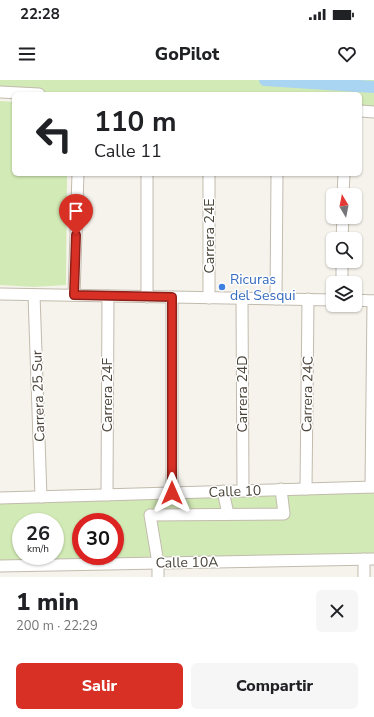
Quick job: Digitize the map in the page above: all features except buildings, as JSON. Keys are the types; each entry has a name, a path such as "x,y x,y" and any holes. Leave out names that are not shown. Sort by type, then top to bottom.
{"street":[{"path":"0,92 12,93"},
{"path":"362,112 374,112"},
{"path":"74,295 78,176"},
{"path":"147,297 148,176"},
{"name":"Carrera 24E","path":"209,176 210,298"},
{"path":"276,299 277,176"},
{"path":"343,188 344,176"},
{"path":"0,294 326,300"},
{"name":"Carrera 25 Sur","path":"34,295 41,497"},
{"name":"Carrera 24F","path":"107,495 108,296"},
{"path":"172,297 172,493"},
{"name":"Carrera 24D","path":"242,298 243,491"},
{"name":"Carrera 24C","path":"306,489 308,300"},
{"path":"362,300 373,301 372,487"},
{"name":"Calle 10","path":"0,498 372,487"},
{"path":"158,577 158,563 150,515 284,514 281,489"},
{"path":"223,491 228,514"},
{"path":"364,577 369,559"},
{"name":"Calle 10A","path":"0,566 369,559"}],"green space":[{"path":"0,80 374,80 374,112 362,111 362,92 0,92"},
{"path":"0,101 12,102 12,176 67,176 66,285 34,287 0,285"},
{"path":"374,487 374,558 124,563 124,513 72,513 72,564 64,565 64,513 12,513 12,565 47,565 0,566 0,498"}],"waterway":[{"path":"265,80 374,87"}],"place":[{"name":"Ricuras del Sesqui","path":"222,287"}],"route":[{"path":"76,235 74,295 172,297 172,493"}]}
